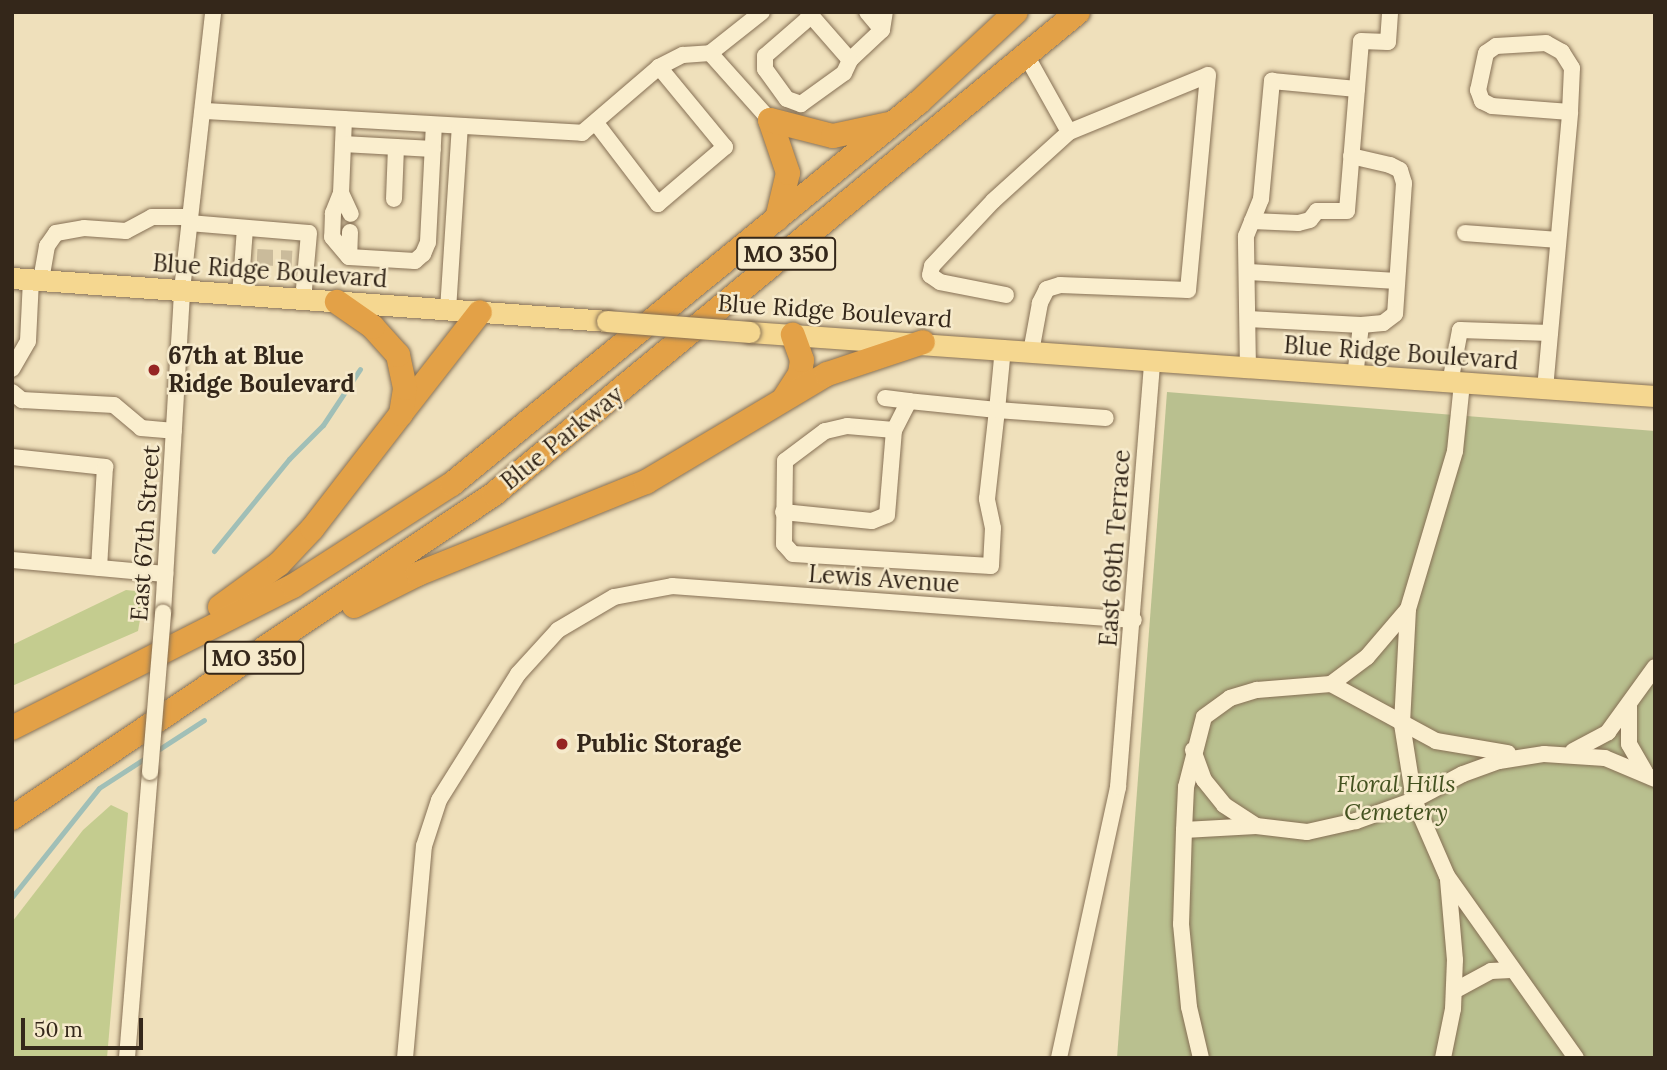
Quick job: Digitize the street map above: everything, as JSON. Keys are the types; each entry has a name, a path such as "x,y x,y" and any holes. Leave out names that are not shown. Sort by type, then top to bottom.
{"highway":[{"name":"Blue Parkway","path":"12,728 293,586 452,484 893,123 1016,12"},
{"name":"Blue Parkway","path":"12,818 237,670 494,494 1078,12"},
{"path":"770,120 833,136 893,123"},
{"path":"770,120 788,173 777,219"},
{"path":"337,302 373,327 398,355 405,388 401,414"},
{"path":"12,713 190,626 242,594 312,529 480,312"},
{"path":"774,406 791,392 800,374 802,359 793,335"},
{"path":"237,670 418,573 646,482 846,366 923,342"}],"main road":[{"name":"Blue Ridge Boulevard","path":"28,279 750,332 923,342 1248,370 1655,396"}],"street":[{"name":"East 67th Street","path":"127,1058 163,613 182,290 205,111 214,12"},
{"path":"205,111 582,133 659,67 682,55 710,54 762,12"},
{"path":"867,12 882,30"},
{"path":"850,60 810,14 765,56 765,69 787,99 801,104 844,73 850,60 882,30 885,12"},
{"path":"1252,221 1298,223 1310,220 1317,211 1346,211 1361,41 1388,42 1390,12"},
{"path":"1545,389 1570,112 1572,68 1562,52 1546,43 1496,46 1486,53 1478,90 1482,101 1492,106 1570,112"},
{"path":"710,54 770,120"},
{"path":"1026,55 1069,132"},
{"path":"596,123 658,204 725,147 659,67"},
{"path":"1006,295 940,282 930,275 932,266 993,201 1069,132 1208,75 1188,290 1060,285 1047,289 1031,352"},
{"path":"1248,370 1246,236 1261,199 1272,81 1357,89"},
{"path":"344,119 341,193 333,213 332,237 349,257 415,261 423,254 428,242 434,125"},
{"path":"448,310 460,126"},
{"path":"343,144 433,149"},
{"path":"394,199 396,147"},
{"path":"1248,319 1361,325 1391,321 1397,281 1404,183 1400,170 1351,156"},
{"path":"341,193 351,214"},
{"path":"12,369 20,341 28,279 55,233 84,228 126,231 152,216 309,233 299,260 303,300"},
{"path":"240,295 250,256 245,228"},
{"path":"349,257 350,232"},
{"path":"1465,233 1559,240"},
{"path":"1248,272 1397,281"},
{"path":"1355,377 1361,325"},
{"path":"1550,333 1460,330 1455,451 1408,608 1402,723 1414,800 1447,876 1511,970 1576,1058"},
{"path":"894,429 847,426 825,431 785,461 784,544 793,554 991,566 993,528 987,499 1003,348"},
{"name":"East 69th Terrace","path":"1059,1058 1118,787 1134,620 1152,363"},
{"path":"12,392 22,400 114,405 141,428 174,431"},
{"path":"885,398 1106,418"},
{"path":"783,512 872,521 887,515 894,429 909,401"},
{"path":"12,457 105,467 99,568"},
{"path":"12,560 165,574"},
{"name":"Lewis Avenue","path":"405,1058 424,846 439,800 518,674 558,630 631,592 672,586 1134,620"},
{"path":"1201,1058 1189,1007 1181,924 1184,830 1193,750 1204,717 1230,698 1257,690 1331,684 1367,657 1408,608"},
{"path":"1566,753 1608,732 1655,667"},
{"path":"1331,684 1402,723 1457,748 1566,753 1605,758 1650,775"},
{"path":"1629,702 1629,744 1650,775"},
{"path":"1193,750 1204,779 1224,805 1256,826"},
{"path":"1184,830 1256,826 1307,832 1356,821 1414,800 1475,769 1544,754"},
{"path":"1443,1058 1454,991 1447,876"},
{"path":"1454,991 1491,971 1511,970"}],"green space":[{"name":"Floral Hills Cemetery","path":"1167,392 1655,431 1655,1058 1117,1058"},
{"path":"126,590 145,592 138,631 12,686 12,645"},
{"path":"111,805 128,813 107,1058 12,1058 12,922 83,830"}],"waterway":[{"path":"214,551 289,459 323,425 360,369"},
{"path":"12,897 99,788 204,720"}],"tunnel":[{"path":"257,257 292,259"}],"place":[{"name":"67th at Blue Ridge Boulevard","path":"154,370"},
{"name":"Public Storage","path":"562,744"}]}
